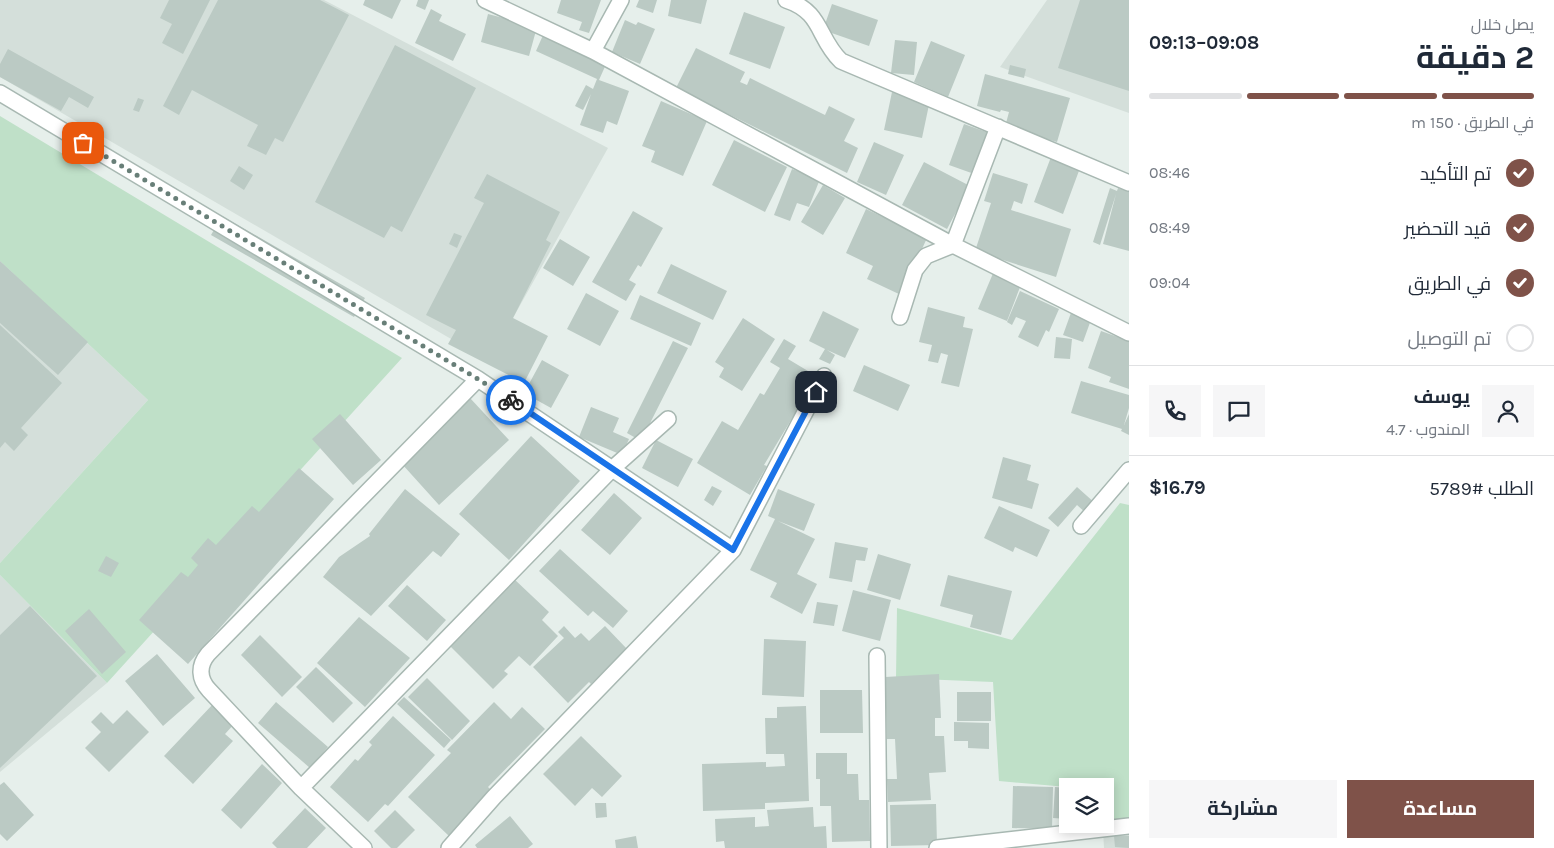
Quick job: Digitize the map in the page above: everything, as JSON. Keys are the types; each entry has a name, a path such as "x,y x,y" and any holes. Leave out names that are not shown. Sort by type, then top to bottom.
{"street":[{"path":"485,0 593,51 953,246 1129,333"},
{"path":"593,51 621,0"},
{"path":"786,0 798,4 806,10 822,30 832,52 841,61 1129,183"},
{"path":"0,93 478,379 733,550"},
{"path":"900,317 915,270 926,256 953,246 998,127"},
{"path":"449,848 494,797 733,550 824,376"},
{"path":"364,848 301,788 204,685 200,672 204,659 478,379"},
{"path":"301,788 613,468 668,418"},
{"path":"1081,526 1129,470"},
{"path":"877,656 879,848"},
{"path":"937,848 1129,826"}],"shaded area":[{"path":"0,0 324,0 608,148 489,361 0,77"},
{"path":"1047,0 1129,0 1129,113 1000,67"},
{"path":"0,261 148,400 0,563"},
{"path":"0,575 107,683 0,772"},
{"path":"1129,826 1129,848 1104,848 1103,833 1114,833 1114,828"}],"green space":[{"path":"0,116 402,358 107,683 0,575 0,563 148,400 0,261"},
{"path":"1120,503 1129,505 1129,826 1114,828 1114,778 1059,778 1059,786 999,781 993,682 896,678 897,608 1012,640"}],"building":[{"path":"169,0 210,0 183,54 162,43 172,24 160,18"},
{"path":"218,0 320,0 349,15 283,142 275,138 266,155 247,146 258,125 192,90 179,115 163,106"},
{"path":"365,0 401,0 392,19 363,5"},
{"path":"418,0 429,0 425,10 416,6"},
{"path":"561,0 601,0 589,33 579,30 582,22 557,13"},
{"path":"639,0 657,0 653,13 636,7"},
{"path":"671,0 707,0 701,24 668,16"},
{"path":"1080,0 1129,0 1129,91 1058,68"},
{"path":"832,4 878,20 869,46 823,30"},
{"path":"431,9 442,15 439,21 466,34 453,61 415,43"},
{"path":"744,12 785,27 770,69 729,54"},
{"path":"488,14 537,27 529,56 481,42"},
{"path":"625,20 636,25 638,22 655,29 640,64 612,52"},
{"path":"544,33 607,62 599,80 629,91 617,125 607,121 603,133 580,125 591,94 583,110 575,106 586,85 593,89 597,79 536,51"},
{"path":"895,40 917,42 914,75 891,73"},
{"path":"931,41 965,55 948,97 914,82"},
{"path":"395,45 476,88 402,232 391,226 384,238 315,202"},
{"path":"696,48 745,72 740,82 747,85 750,78 825,115 829,106 855,119 844,141 858,148 847,173 676,88"},
{"path":"8,49 94,97 88,108 69,97 61,111 0,77 0,64"},
{"path":"1010,65 1026,69 1024,78 1008,74"},
{"path":"985,74 1070,98 1057,142 1005,127 1009,112 1001,110 1000,112 977,106"},
{"path":"892,92 930,100 922,138 884,130"},
{"path":"138,98 144,100 139,112 133,110"},
{"path":"661,101 707,121 683,176 651,162 655,151 642,146"},
{"path":"964,124 992,134 977,175 949,165"},
{"path":"734,140 787,167 765,212 712,185"},
{"path":"874,142 904,155 886,195 857,182"},
{"path":"1051,157 1080,168 1063,214 1034,202"},
{"path":"924,162 970,186 947,229 902,205"},
{"path":"239,166 253,175 244,190 230,181"},
{"path":"792,169 820,179 809,207 797,203 790,221 774,215"},
{"path":"993,173 1028,184 1022,204 1014,201 1011,210 1071,229 1056,277 975,251 991,203 984,201"},
{"path":"487,174 560,212 546,240 551,243 513,318 548,336 524,383 448,344 456,330 426,315 484,203 474,198"},
{"path":"823,185 845,198 823,235 801,222"},
{"path":"1110,188 1117,191 1118,188 1129,191 1129,251 1103,244 1116,194 1100,245 1093,242"},
{"path":"866,209 927,238 901,295 867,279 873,266 846,253"},
{"path":"633,211 663,228 641,267 638,265 629,280 636,284 626,301 592,282"},
{"path":"222,216 365,298 354,317 211,235"},
{"path":"454,233 462,236 457,248 449,244"},
{"path":"560,239 590,257 573,286 543,268"},
{"path":"0,261 88,342 58,375 0,323"},
{"path":"671,264 727,291 713,320 657,293"},
{"path":"994,271 1022,282 1007,321 978,309"},
{"path":"1020,291 1059,309 1049,332 1046,330 1038,347 1018,337 1026,321 1016,317 1012,325 1007,322"},
{"path":"586,293 619,311 600,346 567,329"},
{"path":"640,295 701,323 691,346 630,319"},
{"path":"928,307 965,317 963,327 973,329 959,387 941,383 948,355 941,353 938,363 928,361 932,345 919,342"},
{"path":"1072,310 1092,317 1083,342 1063,335"},
{"path":"823,311 859,329 845,358 827,350 835,355 830,364 819,359 825,349 809,341"},
{"path":"743,318 775,339 742,391 719,377 724,368 715,362"},
{"path":"0,325 62,383 21,428 28,435 14,451 5,442 0,448"},
{"path":"1101,331 1129,341 1129,389 1109,382 1111,377 1088,368"},
{"path":"1056,337 1072,339 1070,359 1054,358"},
{"path":"784,339 796,346 788,359 808,371 803,379 812,385 764,465 767,466 750,495 697,463 722,421 738,430 760,393 764,395 780,368 770,362"},
{"path":"673,341 688,348 641,441 627,433"},
{"path":"542,360 569,375 551,408 524,393"},
{"path":"864,365 910,385 898,411 853,391"},
{"path":"1081,381 1129,395 1129,408 1124,425 1129,414 1129,435 1121,431 1122,429 1071,413"},
{"path":"470,398 509,440 439,505 402,464 423,441"},
{"path":"591,407 619,418 613,432 629,439 622,455 579,437"},
{"path":"340,414 381,460 353,485 312,439"},
{"path":"531,436 580,481 509,560 459,514"},
{"path":"656,440 693,459 678,487 642,468"},
{"path":"1003,457 1031,465 1027,480 1039,484 1032,509 992,498"},
{"path":"299,468 334,499 188,664 139,620 181,572 188,577 198,565 191,558 208,538 216,545 252,506 259,512"},
{"path":"712,486 722,491 713,506 704,500"},
{"path":"1077,487 1096,504 1087,514 1077,505 1058,527 1048,518"},
{"path":"405,489 460,534 441,557 433,551 371,616 323,577 339,557 370,536 369,534"},
{"path":"778,489 815,504 804,531 778,521 815,539 797,574 817,584 802,614 770,597 777,583 750,570 775,519 768,516"},
{"path":"614,493 642,518 610,555 581,530"},
{"path":"999,506 1050,530 1037,557 1015,547 1013,552 984,538"},
{"path":"835,542 868,548 865,561 856,560 852,582 829,578"},
{"path":"560,549 628,611 613,628 593,611 588,616 539,571"},
{"path":"878,554 911,564 900,600 867,590"},
{"path":"106,556 119,563 111,577 98,571"},
{"path":"948,575 1012,591 1001,635 970,627 973,615 940,606"},
{"path":"513,578 549,612 542,620 558,636 530,666 519,656 504,671 508,674 493,689 449,645"},
{"path":"407,585 446,620 427,641 388,606"},
{"path":"853,590 891,600 880,641 842,631"},
{"path":"817,602 838,605 834,626 813,623"},
{"path":"30,606 97,676 0,768 0,635"},
{"path":"89,609 126,652 102,674 65,631"},
{"path":"359,617 410,658 365,707 317,663"},
{"path":"564,626 575,638 581,633 589,641 605,626 627,649 591,684 589,682 568,703 533,667 564,638 558,632"},
{"path":"260,635 302,677 282,697 241,655"},
{"path":"764,639 806,641 804,697 762,695"},
{"path":"157,654 195,698 163,726 125,681"},
{"path":"316,667 353,703 333,723 296,687"},
{"path":"939,674 941,718 935,718 935,736 944,736 946,772 929,773 931,800 888,802 887,779 897,779 895,739 887,739 885,677"},
{"path":"427,678 470,721 452,740 408,697"},
{"path":"820,690 862,690 863,733 820,733"},
{"path":"957,692 991,692 991,721 957,721"},
{"path":"404,697 451,740 444,748 397,704"},
{"path":"276,702 328,747 310,768 258,723"},
{"path":"494,702 511,719 522,707 545,729 488,787 492,791 449,836 408,797 451,753 447,750"},
{"path":"214,703 235,723 225,734 233,741 193,784 164,756"},
{"path":"806,706 809,801 765,803 765,809 703,811 702,764 766,762 766,767 785,766 784,754 766,754 765,718 777,718 777,707"},
{"path":"127,710 149,732 109,772 85,748 101,732 91,722 101,712 113,724"},
{"path":"393,716 435,755 388,806 385,804 368,822 330,787 355,759 358,761 372,745 369,742"},
{"path":"954,722 989,723 989,749 968,748 968,741 954,741"},
{"path":"581,736 622,776 602,797 592,788 575,806 543,774"},
{"path":"816,753 847,753 847,774 858,774 859,800 869,800 870,841 832,842 831,806 820,806 820,779 816,779"},
{"path":"262,764 282,783 241,829 221,810"},
{"path":"4,782 34,815 7,841 0,834 0,785"},
{"path":"1013,786 1053,787 1052,829 1012,828"},
{"path":"1055,787 1059,787 1059,818 1053,818"},
{"path":"595,803 606,803 607,817 596,818"},
{"path":"936,804 937,845 891,846 890,805"},
{"path":"813,807 814,827 826,826 827,848 725,848 724,841 716,842 715,819 755,817 755,827 769,826 767,810"},
{"path":"305,808 326,828 307,848 277,848 272,843"},
{"path":"395,810 415,830 397,848 391,848 374,831"},
{"path":"510,816 533,844 528,848 477,848 475,845"},
{"path":"636,836 638,848 616,848 615,840"},
{"path":"1114,836 1129,836 1129,848 1115,847"}],"way so far":[{"path":"83,143 511,400"}],"route":[{"path":"511,400 733,550 816,392"}]}
